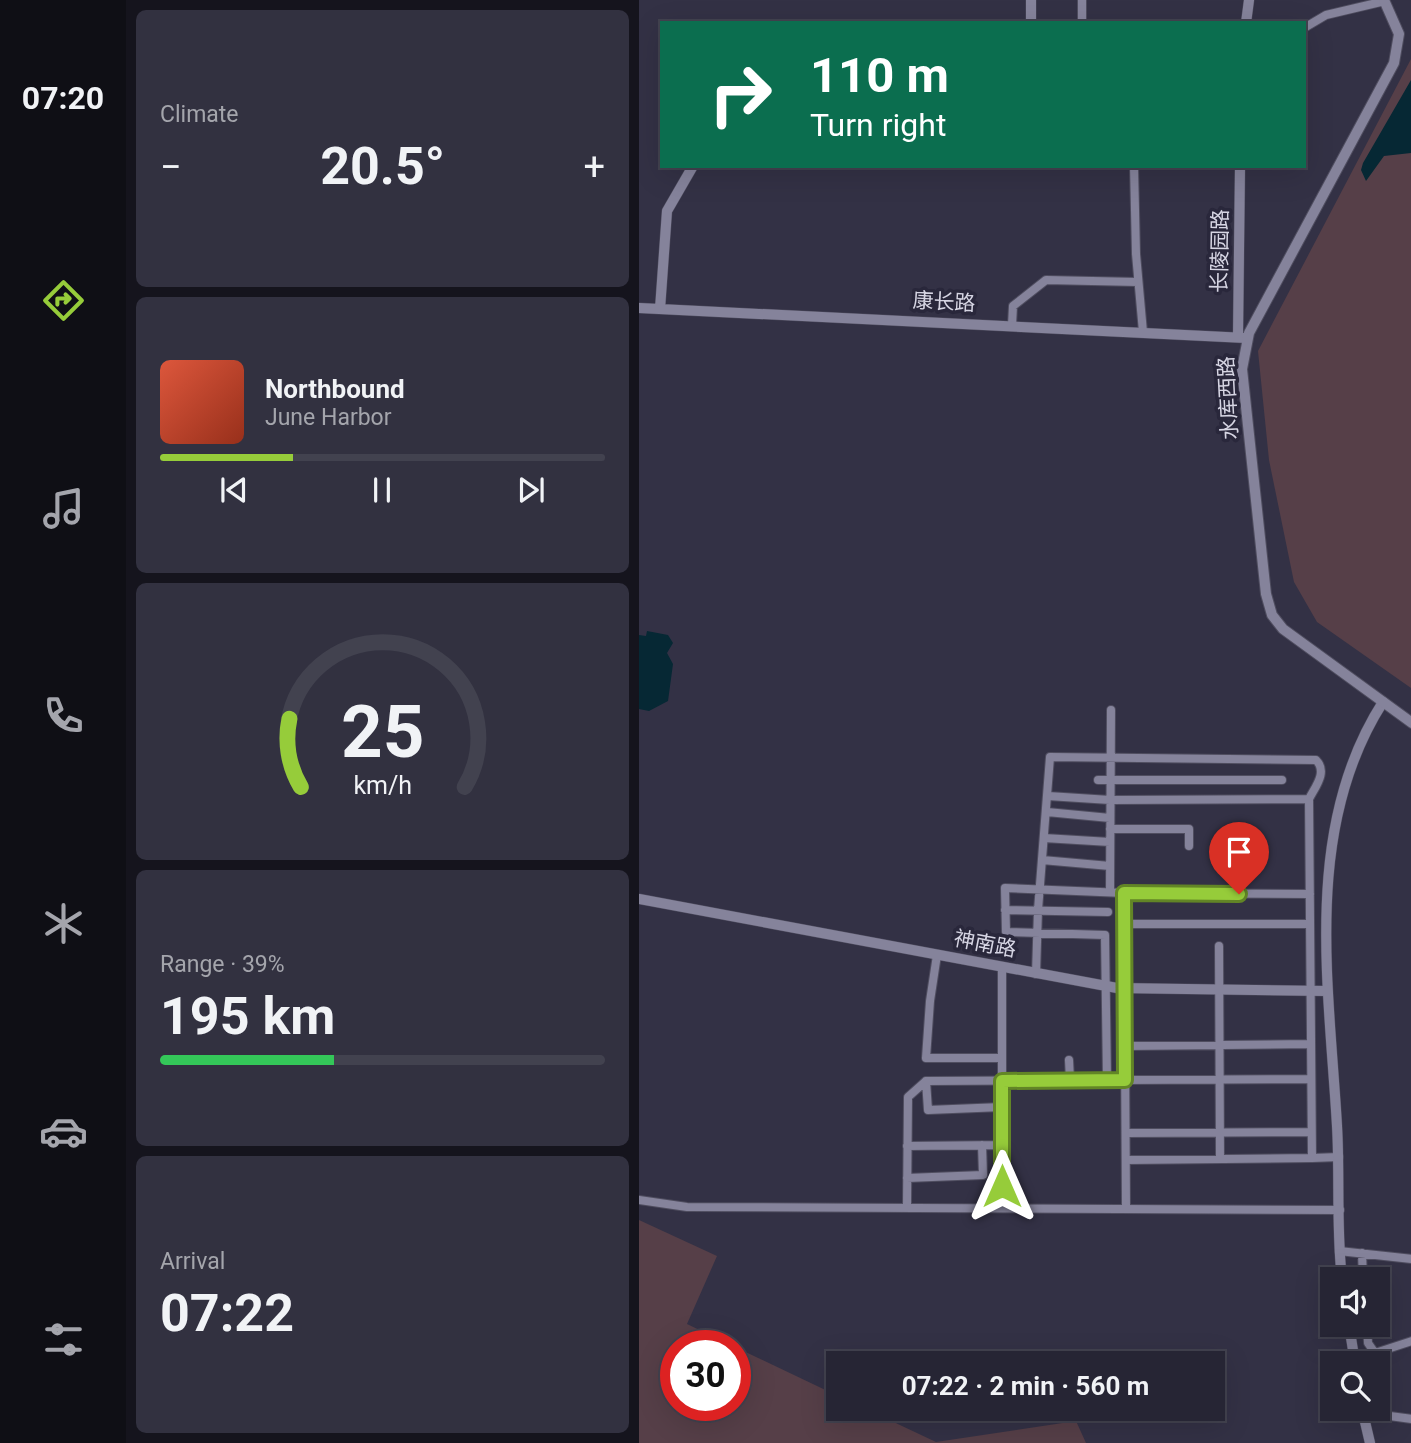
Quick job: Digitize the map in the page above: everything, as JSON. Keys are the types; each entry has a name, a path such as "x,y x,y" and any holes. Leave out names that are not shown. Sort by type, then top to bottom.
{"main road":[{"name":"水库西路","path":"1384,1 1399,34 1394,63 1242,338 1243,386 1269,607 1283,629 1411,723"}],"street":[{"path":"1031,0 1031,21"},
{"path":"1082,0 1082,21"},
{"path":"1246,21 1249,0"},
{"path":"1306,27 1326,15 1384,1"},
{"path":"660,309 667,211 692,168"},
{"path":"1134,168 1142,332"},
{"name":"长陵园路","path":"1240,168 1242,338"},
{"path":"1012,325 1013,306 1047,280 1138,282"},
{"name":"康长路","path":"639,308 1242,338"},
{"path":"1341,1267 1339,1157 1327,991 1329,875 1337,810 1351,762 1383,702"},
{"path":"1110,892 1111,710"},
{"path":"1036,974 1036,934 1050,757 1316,760 1322,773 1309,799 1312,1158"},
{"path":"1098,780 1282,780"},
{"path":"1048,796 1110,800 1309,799"},
{"path":"1047,812 1110,818"},
{"path":"1110,829 1189,829 1189,846"},
{"path":"1044,838 1110,842"},
{"path":"1042,860 1110,866"},
{"path":"1107,1080 1105,936 1006,932 1005,888 1124,893 1310,894"},
{"path":"1124,893 1126,1208"},
{"name":"神南路","path":"639,899 1125,989 1327,991"},
{"path":"1005,910 1108,912"},
{"path":"1124,924 1310,924"},
{"path":"1219,946 1221,1158"},
{"path":"937,955 927,1058 1002,1058"},
{"path":"1002,967 1002,1207"},
{"path":"1125,1046 1311,1044"},
{"path":"1069,1060 1070,1080"},
{"path":"907,1206 908,1097 926,1081 1311,1079"},
{"path":"926,1081 928,1110 1002,1107"},
{"path":"1125,1132 1311,1132"},
{"path":"907,1178 983,1175 982,1145"},
{"path":"907,1146 1002,1145"},
{"path":"1126,1160 1339,1157"},
{"path":"639,1200 687,1207 1340,1210"},
{"path":"1339,1251 1411,1259"},
{"path":"1362,1253 1363,1267"},
{"path":"1381,1351 1411,1341"},
{"path":"1390,1416 1411,1419"},
{"path":"1365,1421 1370,1443"}],"shaded area":[{"path":"1411,59 1411,688 1317,622 1294,582 1269,460 1258,351"},
{"path":"639,1220 717,1256 687,1324 700,1330 660,1330 660,1421 751,1421 751,1355 826,1390 826,1421 891,1421 936,1442 1076,1421 1086,1443 639,1443"}],"water":[{"path":"1411,80 1411,153 1384,156 1366,181 1361,170 1363,163"},
{"path":"647,631 668,635 673,643 667,653 673,664 668,701 649,711 639,709 639,635 646,636"}],"route":[{"path":"1002,1186 1002,1081 1125,1080 1124,893 1239,894"}]}
